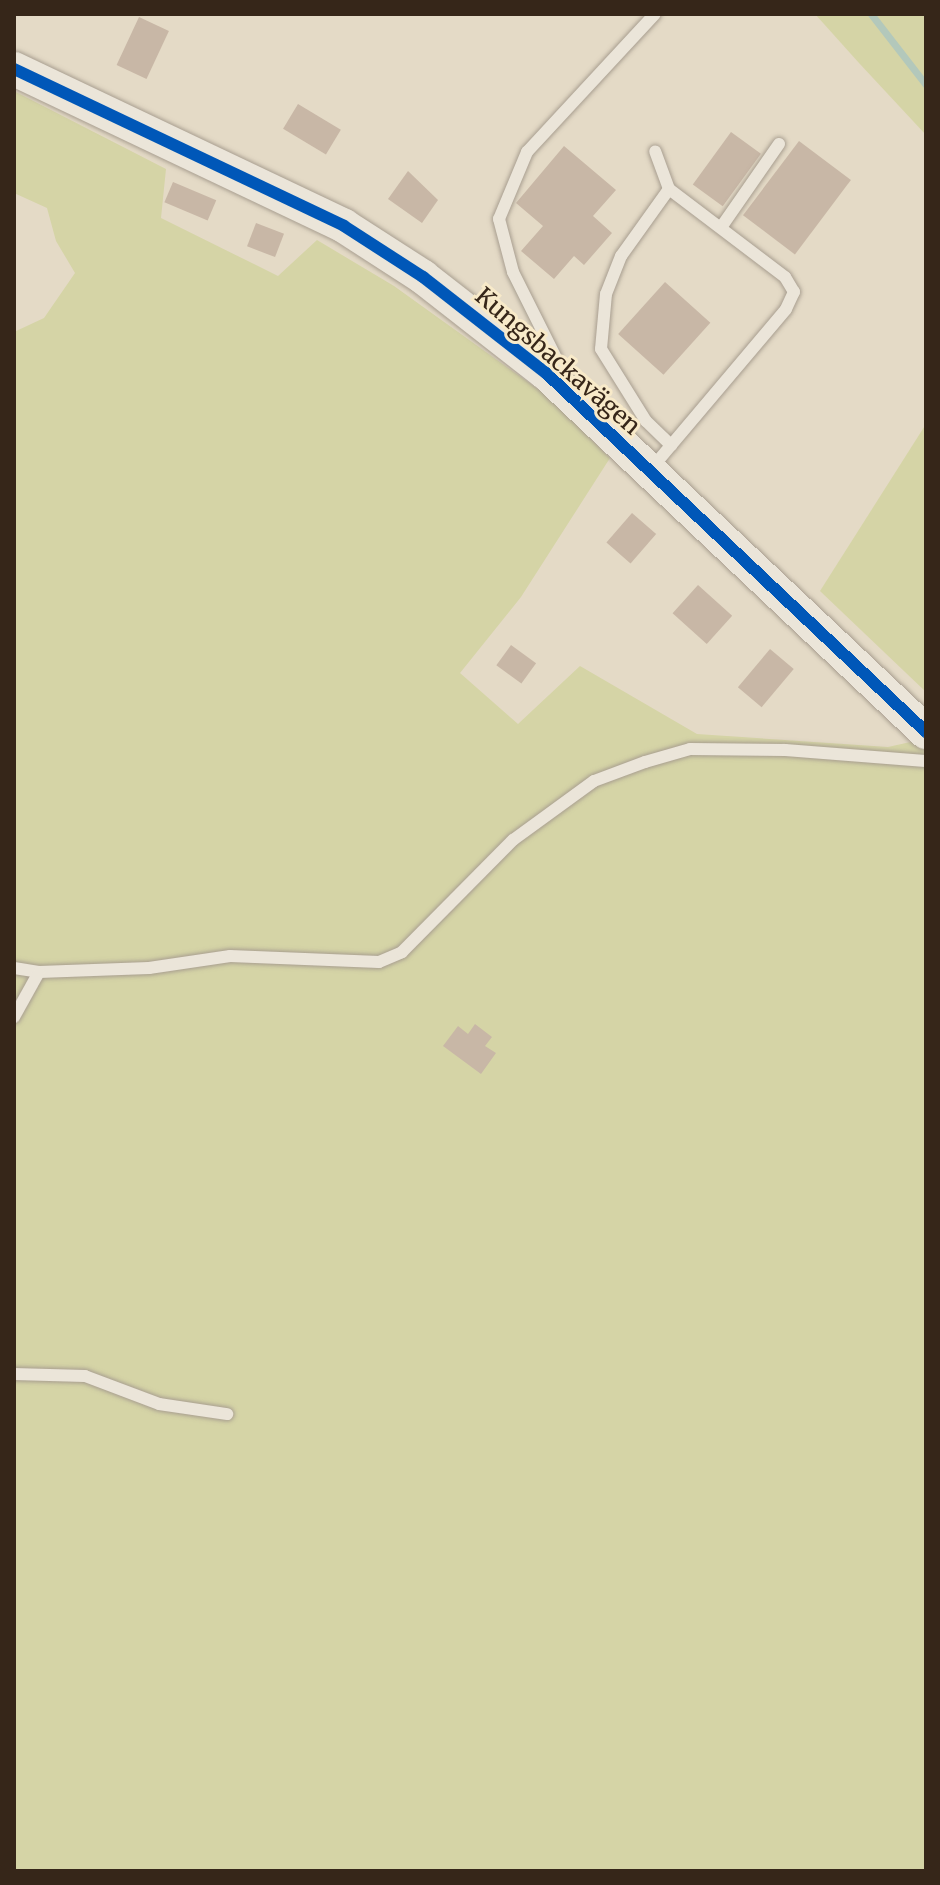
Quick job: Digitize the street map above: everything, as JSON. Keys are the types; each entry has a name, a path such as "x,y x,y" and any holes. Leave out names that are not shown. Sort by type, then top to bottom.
{"street":[{"name":"Kungsbackavägen","path":"14,69 344,226 423,277 546,373 926,732"}],"lane":[{"name":"Kungsbackavägen","path":"546,373 556,358 513,272 499,219 527,152 655,14"},
{"path":"722,226 779,144"},
{"path":"649,471 786,309 794,292 785,277 722,226 669,189 655,151"},
{"path":"669,189 621,256 606,294 601,349 646,421 671,445"},
{"path":"14,968 39,972 149,968 230,956 379,962 402,952 513,840 594,781 645,762 690,749 926,761"},
{"path":"14,1017 39,972"},
{"path":"14,1374 85,1376 159,1404 227,1414"}],"green space":[{"path":"815,14 926,14 926,135 859,63"},
{"path":"14,91 166,169 161,218 278,276 317,240 394,286 546,395 610,458 521,597 460,673 518,724 580,666 697,734 888,747 915,741 926,751 926,1871 14,1871 14,332 44,318 75,273 56,241 47,208 14,193"},
{"path":"926,424 926,692 820,591"}],"building":[{"path":"139,17 169,31 147,79 117,65"},
{"path":"298,104 341,130 326,155 283,129"},
{"path":"731,132 761,154 723,206 693,185"},
{"path":"799,141 851,180 795,254 743,215"},
{"path":"564,146 616,190 593,216 612,233 584,265 574,256 554,279 521,251 543,226 516,203"},
{"path":"408,171 438,200 422,223 388,199"},
{"path":"173,182 216,200 208,221 164,202"},
{"path":"256,223 284,234 275,257 247,246"},
{"path":"665,282 710,323 663,375 618,334"},
{"path":"632,513 656,534 631,563 606,542"},
{"path":"698,585 732,616 707,644 673,613"},
{"path":"511,645 536,663 521,683 496,665"},
{"path":"770,649 794,669 762,707 738,687"},
{"path":"475,1024 492,1037 485,1046 496,1053 481,1074 443,1046 458,1026 468,1034"}],"waterway":[{"path":"871,14 926,85"}],"cycle path":[{"path":"14,69 344,226 423,277 546,373 926,732"}]}
